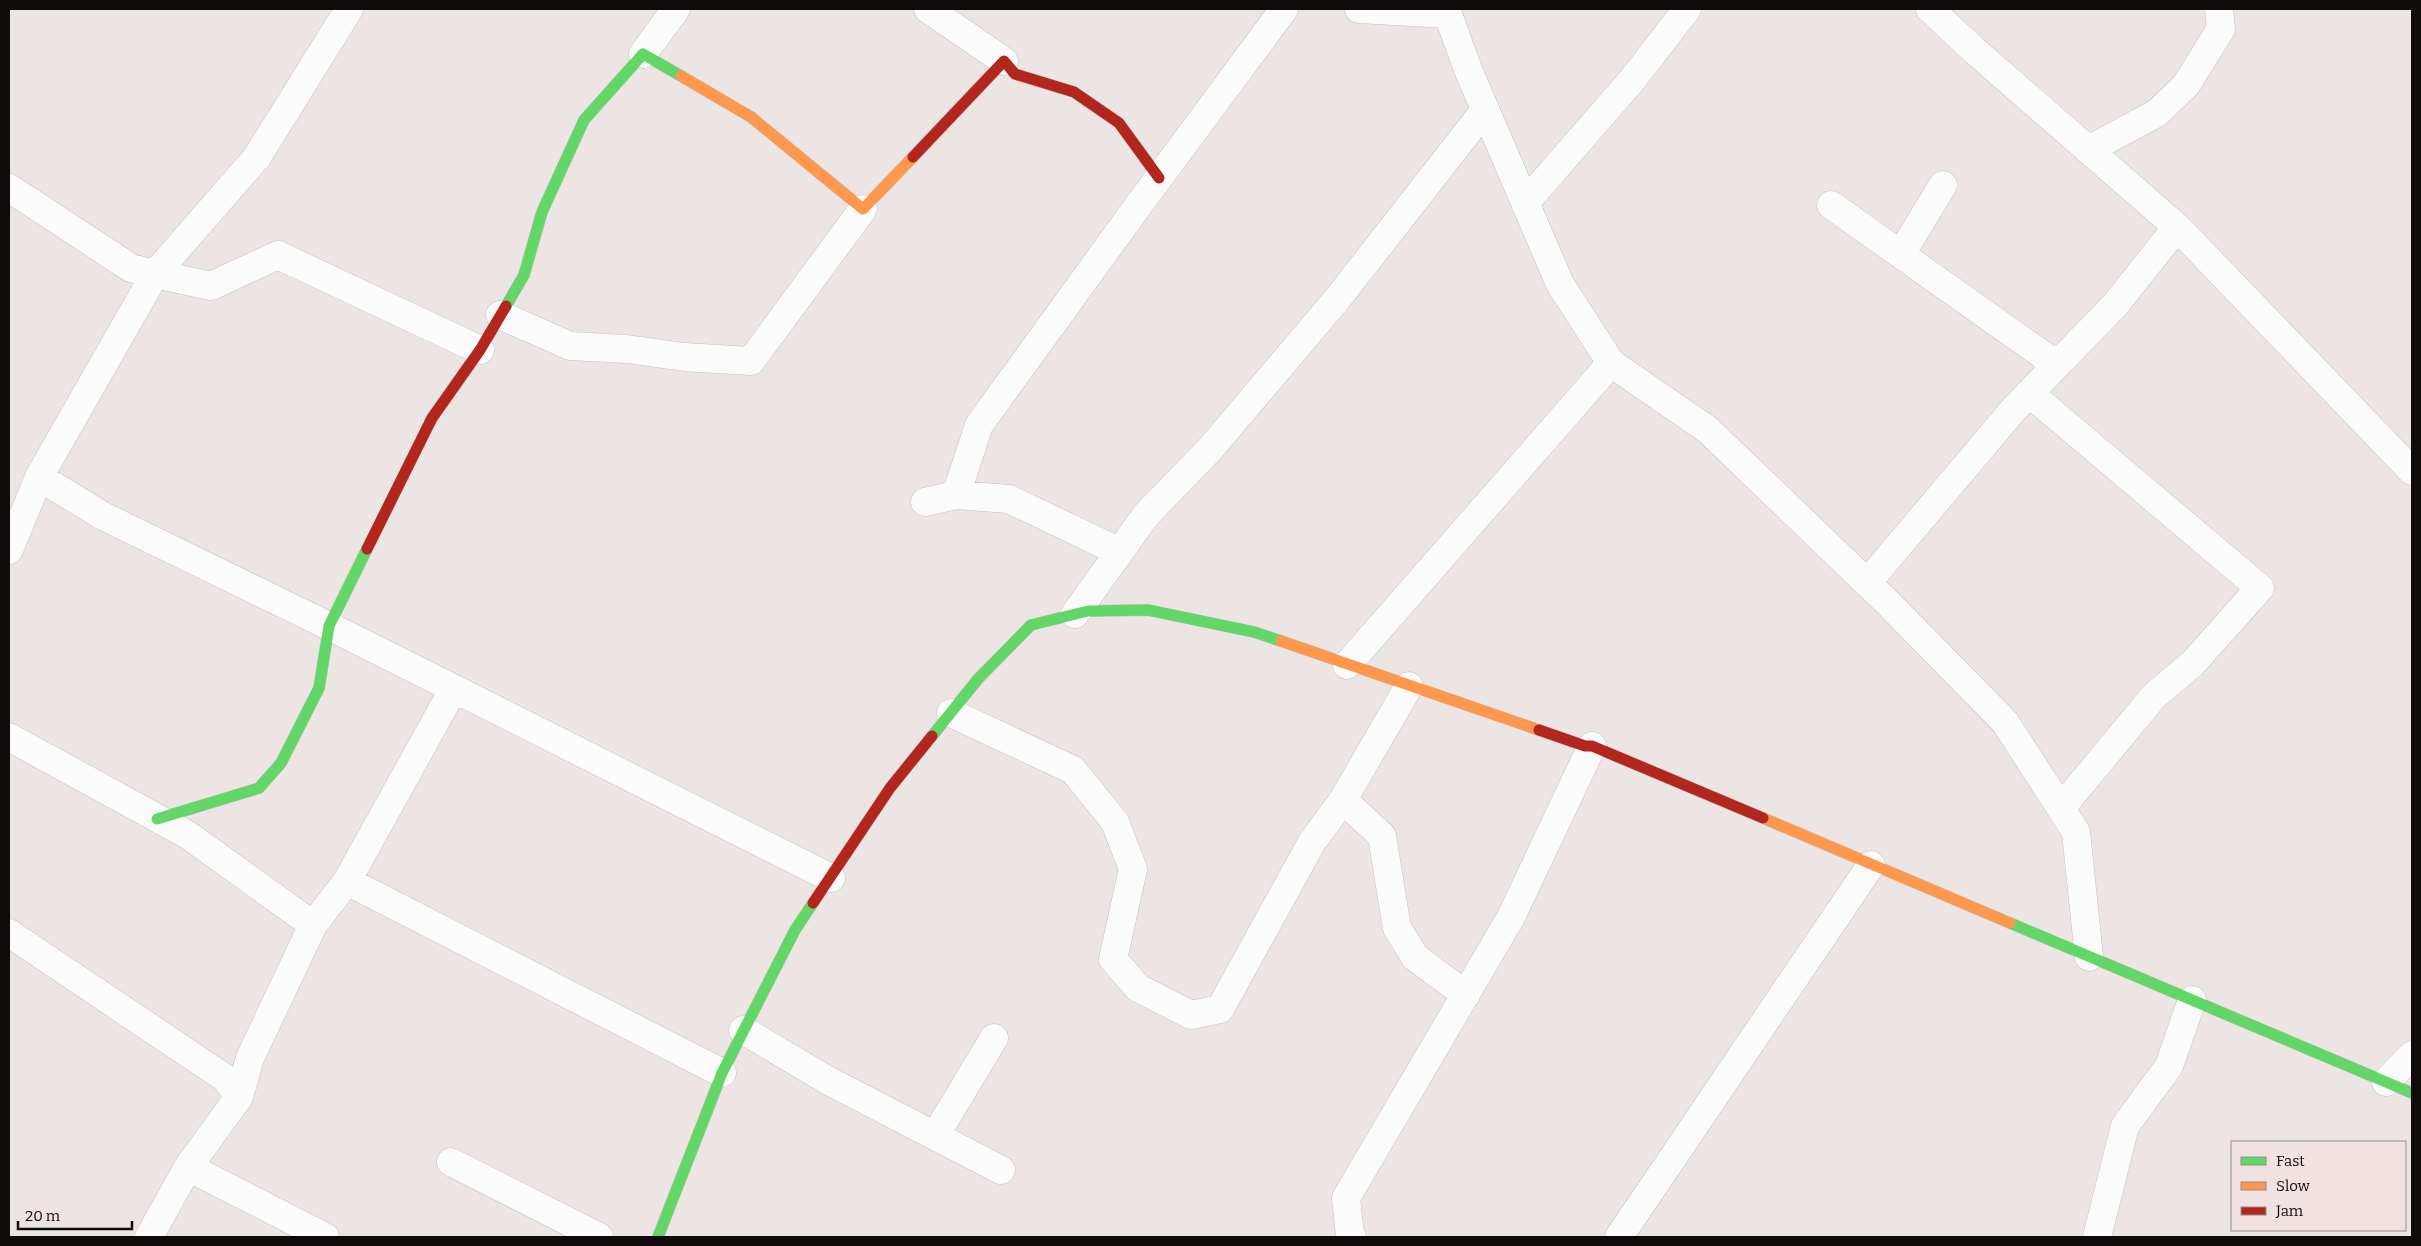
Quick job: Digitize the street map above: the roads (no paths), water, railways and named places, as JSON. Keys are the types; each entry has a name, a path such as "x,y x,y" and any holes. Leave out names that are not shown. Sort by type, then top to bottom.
{"street":[{"path":"9,550 39,477 156,274 256,157 349,9"},
{"path":"157,819 259,788 281,763 319,688 329,626 432,418 480,350 524,275 542,212 584,120 643,54 676,9"},
{"path":"928,9 1004,61 1015,74 1074,92 1119,123 1159,178"},
{"path":"956,495 980,425 1284,9"},
{"path":"1359,9 1447,11 1485,110 1560,284 1610,363 1708,430 1867,583 2005,722 2076,832 2089,957"},
{"path":"1525,204 1633,79 1687,9"},
{"path":"1930,9 2177,227 2412,471"},
{"path":"2088,150 2157,113 2186,85 2221,29 2219,9"},
{"path":"643,54 751,117 863,209"},
{"path":"500,315 570,346 627,349 684,357 751,361 863,209 1004,61"},
{"path":"1075,614 1146,515 1211,448 1338,298 1485,110"},
{"path":"1901,254 1943,186"},
{"path":"9,188 131,268 211,286 278,254 480,350"},
{"path":"1832,205 2057,365"},
{"path":"1867,583 2029,393 2115,305 2177,227"},
{"path":"1347,665 1610,363"},
{"path":"2029,393 2260,588 2192,663 2154,696 2061,808"},
{"path":"39,477 103,516 329,626 830,878"},
{"path":"925,502 956,495 1009,499 1120,552"},
{"path":"658,1237 722,1072 743,1030 796,930 890,788 978,679 1031,625 1088,611 1148,610 1254,632 1585,746 1592,746 2412,1093"},
{"path":"951,713 1073,770 1115,822 1133,869 1113,959 1138,988 1191,1015 1220,1009 1312,842 1343,800 1409,686"},
{"path":"149,1237 188,1166 239,1097 250,1058 313,925 347,881 453,690"},
{"path":"9,737 188,836 313,925"},
{"path":"1352,1237 1350,1236 1346,1198 1511,917 1592,746"},
{"path":"1343,800 1382,836 1397,928 1415,957 1466,995"},
{"path":"1619,1237 1871,865"},
{"path":"347,881 722,1072"},
{"path":"9,933 225,1078 239,1097"},
{"path":"2096,1237 2125,1126 2169,1066 2192,1000"},
{"path":"743,1030 827,1080 1000,1170"},
{"path":"935,1136 994,1038"},
{"path":"2386,1082 2412,1054"},
{"path":"451,1162 599,1237"},
{"path":"188,1166 325,1237"}]}
